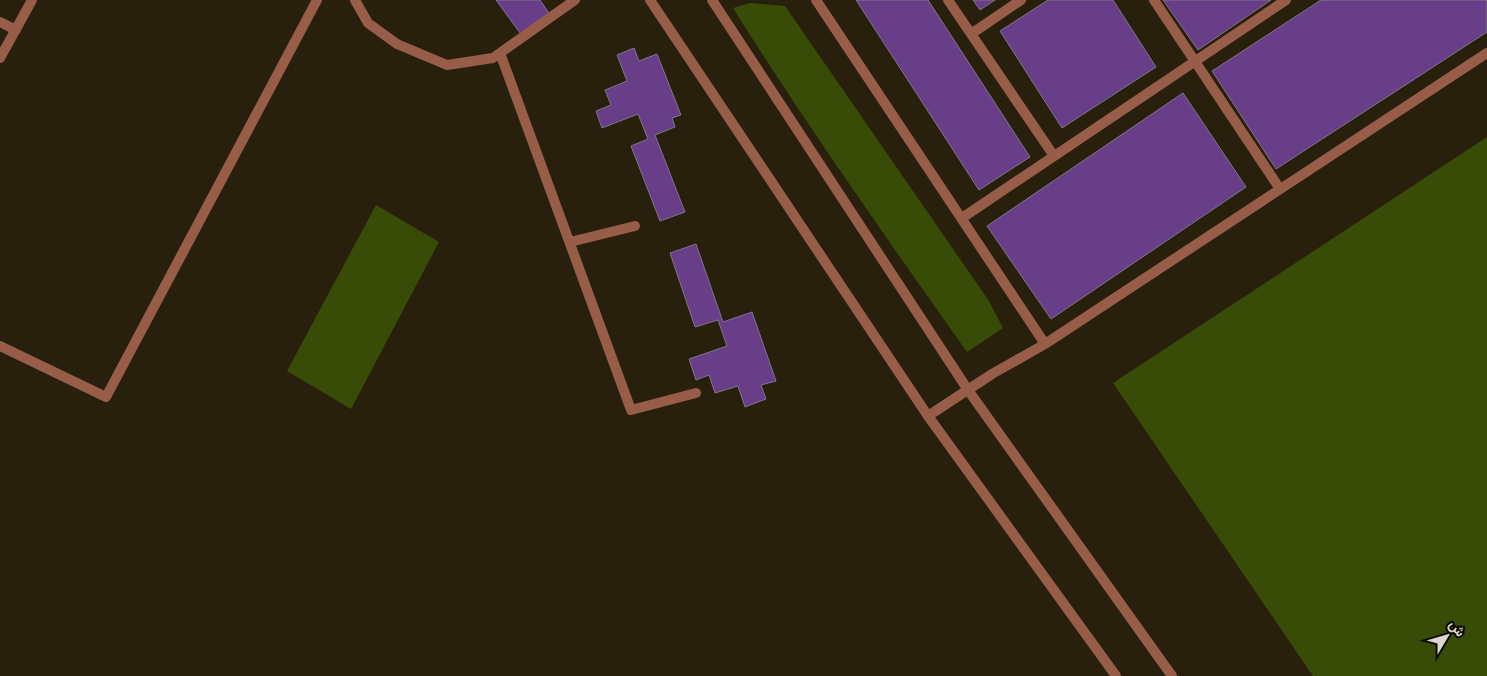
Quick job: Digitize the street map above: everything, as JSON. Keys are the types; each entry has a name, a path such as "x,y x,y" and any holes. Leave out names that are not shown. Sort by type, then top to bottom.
{"street":[{"path":"0,58 32,0"},
{"path":"0,346 106,396 316,0"},
{"path":"355,0 368,23 397,44 447,65 493,58 570,1"},
{"path":"650,0 928,416 1116,676"},
{"path":"712,0 968,390 1172,676"},
{"path":"816,0 1045,344"},
{"path":"948,0 1054,156"},
{"path":"971,34 1021,0"},
{"path":"1154,0 1280,189"},
{"path":"962,218 1286,0"},
{"path":"0,22 16,30"},
{"path":"500,53 632,410 696,393"},
{"path":"928,416 992,374 1045,344 1487,53"},
{"path":"570,242 635,226"}],"green space":[{"path":"750,3 785,6 989,301 1003,328 967,352 818,139 733,8"},
{"path":"1487,137 1487,676 1313,676 1113,383"},
{"path":"376,205 439,242 351,409 287,371"}],"building":[{"path":"496,0 540,0 551,16 523,37"},
{"path":"856,0 928,0 1030,157 979,190"},
{"path":"973,0 995,0 980,10"},
{"path":"1048,0 1113,0 1156,67 1062,128 1000,31"},
{"path":"1163,0 1271,0 1198,50"},
{"path":"1321,0 1487,0 1487,32 1276,169 1212,71"},
{"path":"634,48 639,61 657,54 681,115 672,118 675,127 655,135 685,212 660,221 631,146 648,139 638,114 602,128 596,111 611,105 605,90 627,81 617,55"},
{"path":"1183,93 1246,187 1051,319 987,226"},
{"path":"696,244 723,322 752,312 776,381 761,385 766,399 745,407 738,386 715,393 709,375 696,380 689,359 727,346 718,320 695,327 670,253"}]}
